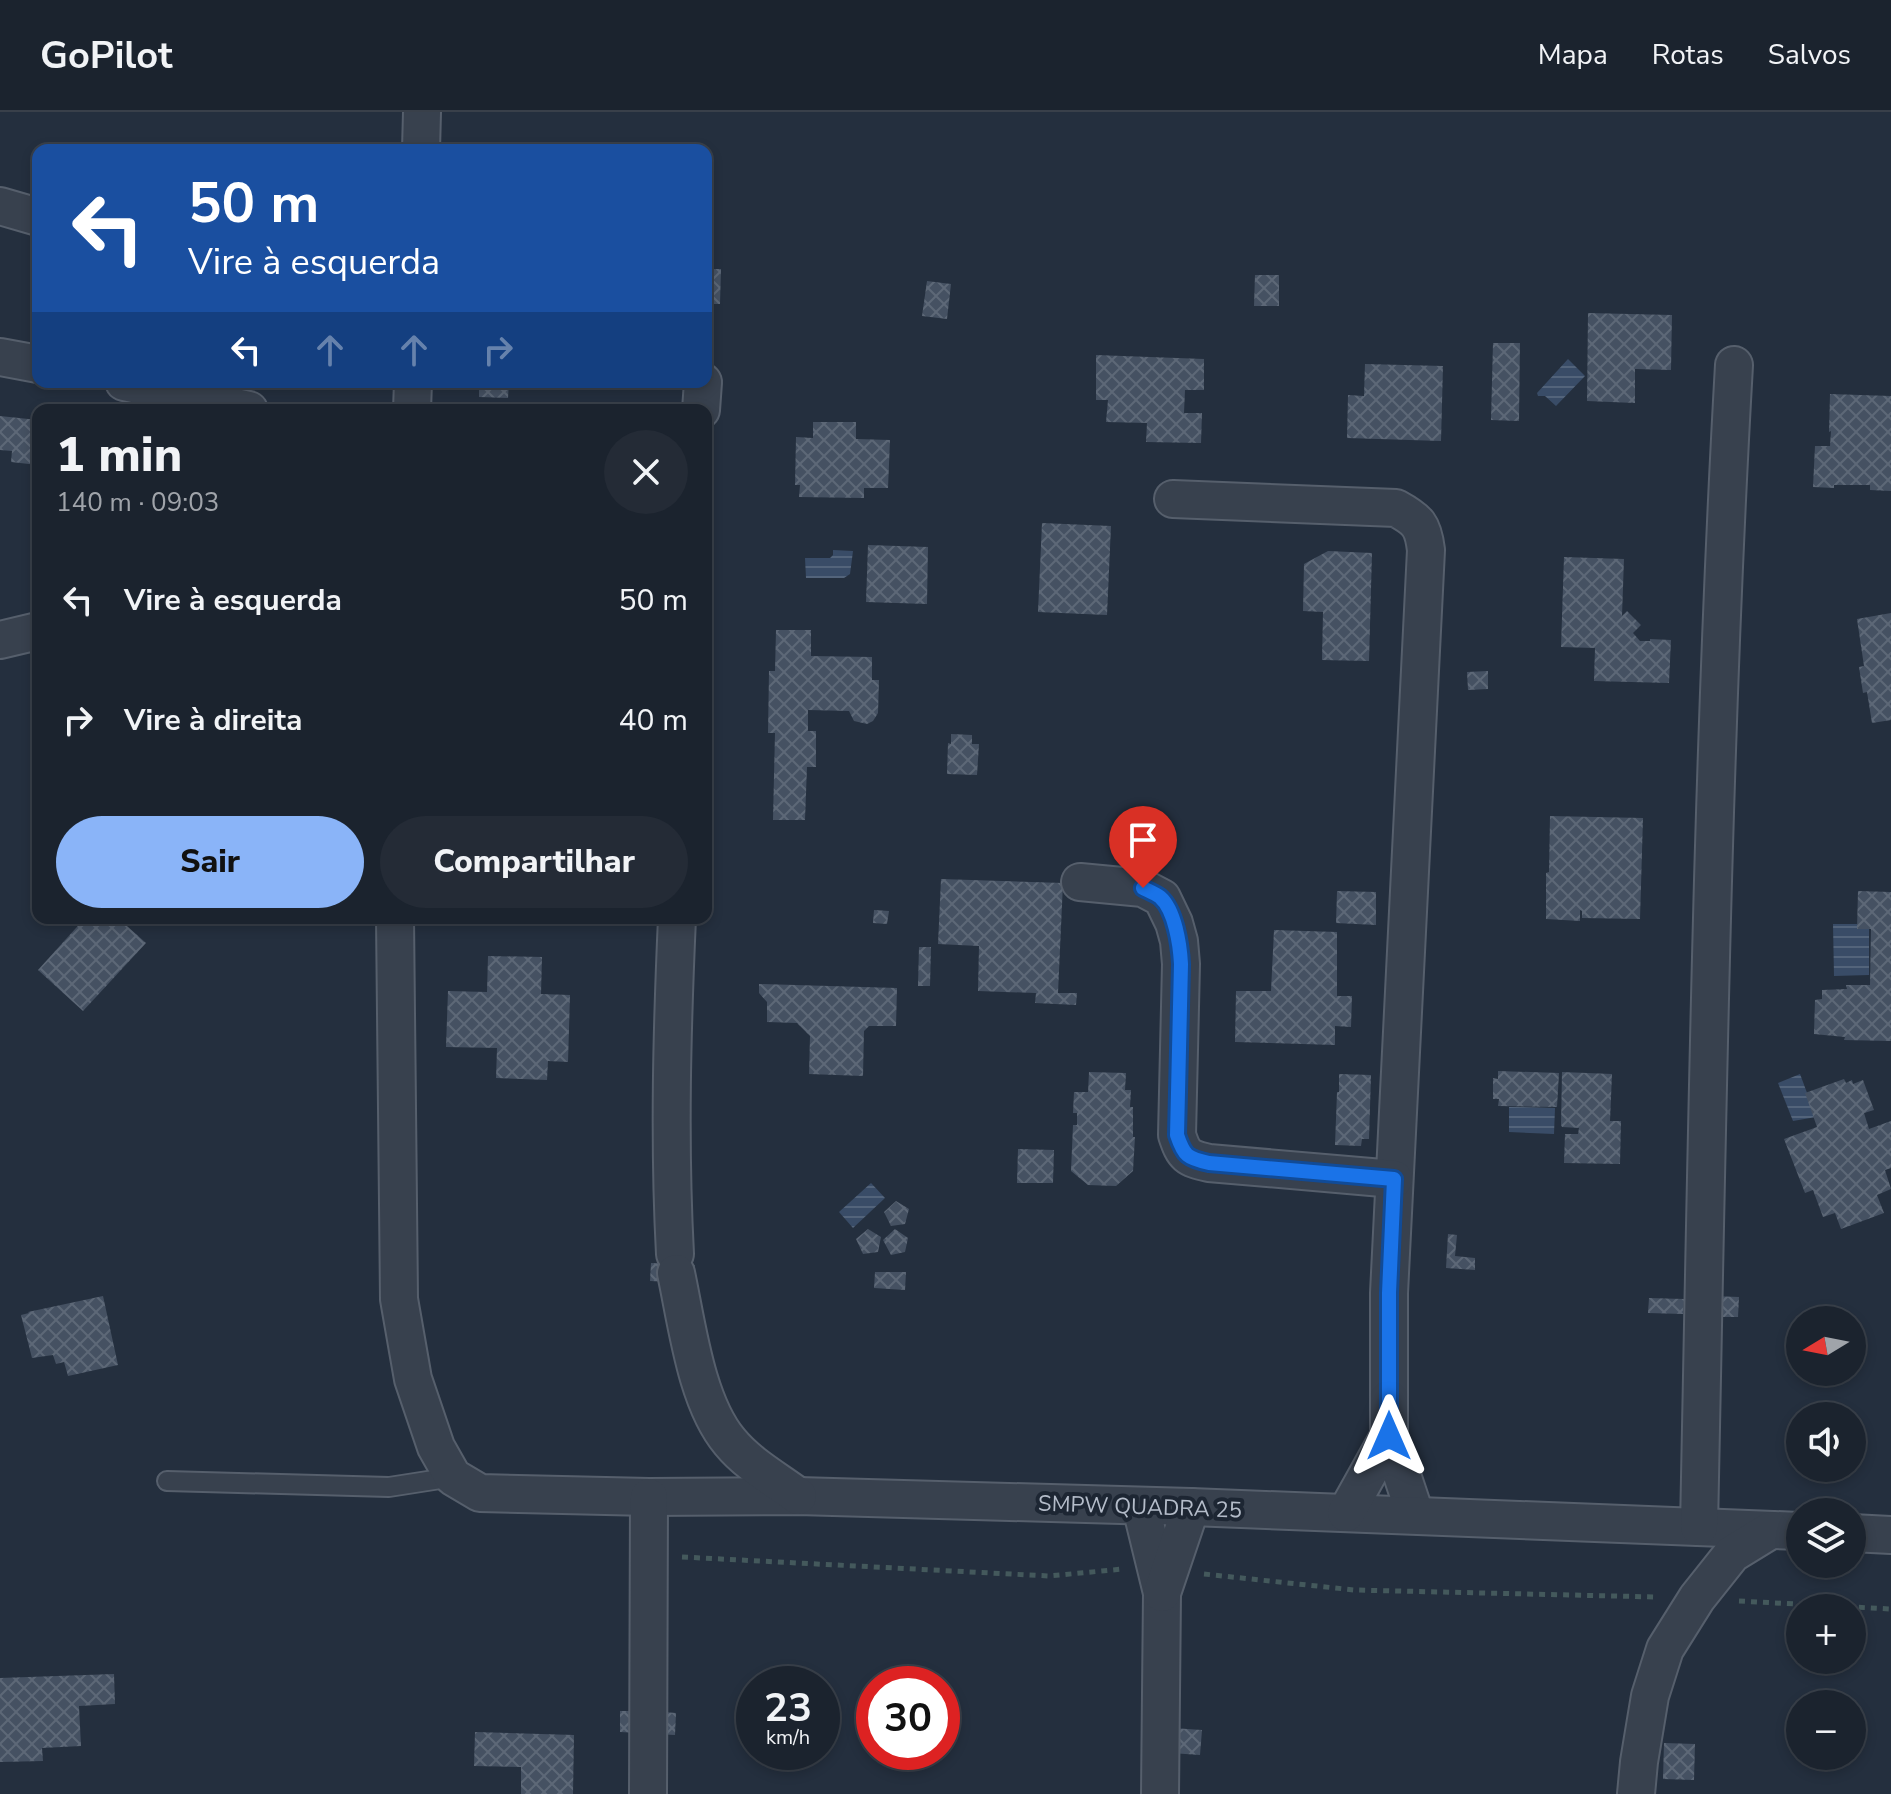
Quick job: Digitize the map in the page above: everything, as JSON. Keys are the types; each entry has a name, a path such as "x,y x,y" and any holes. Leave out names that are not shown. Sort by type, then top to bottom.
{"street":[{"path":"421,144 422,112"},
{"path":"0,206 32,215"},
{"path":"0,357 32,363"},
{"path":"1699,1527 1723,553 1734,365"},
{"path":"151,388 222,404"},
{"path":"1173,499 1396,508 1414,518 1424,532 1426,550 1389,1293 1389,1436 1415,1514"},
{"path":"0,640 32,632"},
{"path":"1080,882 1143,888 1162,898 1174,923 1181,964 1177,1135 1182,1152 1194,1160 1209,1163 1394,1179"},
{"path":"395,924 399,1299 413,1379 436,1447 467,1485"},
{"path":"677,924 673,1001 673,1207 676,1264 696,1363 713,1415 730,1442 798,1496"},
{"path":"1346,1513 1389,1436"},
{"name":"SMPW QUADRA 25","path":"467,1485 649,1497 798,1496 1191,1507 1786,1531"},
{"path":"648,1794 649,1497"},
{"path":"1141,1507 1162,1577 1160,1794"},
{"path":"1162,1577 1191,1507"},
{"path":"1636,1794 1650,1696 1665,1649 1697,1598 1732,1554 1786,1531"},
{"path":"1866,1534 1891,1535"}],"lane":[{"path":"167,1481 389,1487 467,1485"}],"path":[{"path":"649,1556 1049,1576 1118,1569 1162,1577 1193,1573 1354,1590 1697,1598 1891,1609"}],"water":[{"path":"1568,359 1585,376 1556,406 1537,393"},
{"path":"833,550 853,551 850,574 844,578 806,578 805,558 830,558"},
{"path":"1833,924 1869,924 1869,975 1834,976"},
{"path":"1800,1074 1816,1117 1793,1121 1778,1083"},
{"path":"1509,1107 1555,1108 1554,1134 1509,1132"},
{"path":"871,1183 885,1198 853,1228 839,1212"}],"building":[{"path":"712,269 721,269 720,304 712,304"},
{"path":"1255,275 1279,275 1279,306 1254,306"},
{"path":"927,281 951,284 947,319 922,316"},
{"path":"1588,313 1672,315 1671,370 1635,369 1635,403 1587,401"},
{"path":"1493,343 1520,343 1519,421 1491,420"},
{"path":"1096,355 1204,359 1204,390 1185,390 1184,413 1202,413 1201,443 1146,442 1147,423 1106,422 1108,400 1096,400"},
{"path":"1365,364 1443,366 1441,441 1347,438 1348,395 1364,396"},
{"path":"479,388 509,388 508,398 479,397"},
{"path":"1830,394 1891,396 1891,491 1870,490 1870,485 1813,487 1815,446 1830,446"},
{"path":"0,416 32,419 32,464 11,462 12,451 0,450"},
{"path":"813,422 856,422 856,439 890,440 888,488 864,488 864,498 799,497 800,485 795,485 796,437 813,438"},
{"path":"1042,523 1111,526 1107,615 1038,612"},
{"path":"868,545 928,547 927,604 866,602"},
{"path":"1328,551 1372,553 1369,661 1322,660 1323,612 1303,611 1304,564"},
{"path":"1564,557 1624,559 1622,616 1627,611 1641,625 1633,633 1640,641 1671,640 1669,683 1594,681 1595,648 1561,647"},
{"path":"1891,613 1891,720 1872,723 1859,667 1864,666 1857,619"},
{"path":"776,630 811,630 811,656 872,657 872,680 879,680 878,713 867,724 854,721 849,711 808,710 808,731 816,731 816,767 807,767 805,820 773,820 775,733 768,733 769,671 775,671"},
{"path":"1488,671 1488,689 1468,690 1467,672"},
{"path":"951,734 972,735 972,744 979,744 977,775 947,774"},
{"path":"1550,816 1643,818 1640,919 1582,918 1580,910 1580,921 1546,919"},
{"path":"941,879 1063,883 1058,993 1077,993 1076,1005 1035,1003 1036,993 978,991 979,946 938,944"},
{"path":"1337,891 1376,892 1376,925 1336,923"},
{"path":"1858,891 1891,892 1891,1041 1844,1040 1845,1037 1814,1034 1815,1000 1822,999 1822,990 1847,989 1846,985 1870,985 1871,929 1857,929"},
{"path":"874,910 889,911 887,924 873,923"},
{"path":"80,924 125,924 146,943 83,1011 38,970"},
{"path":"1274,930 1337,932 1337,996 1352,996 1351,1027 1335,1026 1335,1045 1235,1042 1236,991 1271,991"},
{"path":"919,947 931,947 930,986 918,986"},
{"path":"488,956 542,957 541,994 570,995 568,1062 548,1061 547,1080 496,1078 497,1048 446,1047 448,991 487,992"},
{"path":"759,984 897,988 896,1026 869,1026 864,1031 863,1076 809,1074 810,1036 797,1023 767,1022 767,1002 759,993"},
{"path":"1498,1071 1559,1073 1557,1107 1498,1106 1499,1099 1493,1099 1493,1078 1498,1079"},
{"path":"1089,1072 1126,1073 1125,1090 1131,1090 1130,1107 1133,1107 1135,1137 1133,1171 1116,1186 1088,1185 1071,1171 1073,1125 1077,1125 1077,1113 1073,1113 1074,1092 1088,1092"},
{"path":"1562,1072 1612,1074 1610,1121 1621,1121 1620,1164 1564,1163 1565,1134 1578,1134 1579,1128 1561,1125"},
{"path":"1339,1074 1371,1075 1369,1139 1362,1139 1361,1146 1335,1145"},
{"path":"1844,1079 1846,1083 1852,1080 1853,1084 1863,1080 1874,1110 1864,1113 1869,1129 1891,1121 1891,1168 1885,1170 1891,1189 1877,1195 1884,1213 1841,1229 1835,1213 1823,1217 1813,1190 1805,1193 1784,1139 1817,1127 1805,1093"},
{"path":"1018,1149 1054,1150 1053,1183 1017,1183"},
{"path":"896,1201 909,1209 905,1224 891,1226 884,1212"},
{"path":"868,1229 881,1237 878,1252 863,1254 856,1239"},
{"path":"895,1229 908,1238 905,1252 891,1255 883,1240"},
{"path":"1448,1234 1457,1235 1455,1256 1475,1258 1475,1270 1446,1268"},
{"path":"651,1263 695,1265 694,1283 650,1281"},
{"path":"875,1272 906,1272 905,1290 874,1288"},
{"path":"103,1296 118,1365 68,1376 64,1362 56,1364 53,1355 32,1358 21,1315"},
{"path":"1713,1296 1739,1297 1738,1317 1712,1317"},
{"path":"1649,1298 1684,1299 1683,1314 1648,1313"},
{"path":"114,1674 115,1704 79,1706 81,1746 42,1748 43,1761 0,1762 0,1678"},
{"path":"620,1711 634,1711 638,1733 620,1732"},
{"path":"664,1712 676,1713 675,1735 655,1734"},
{"path":"1173,1728 1202,1730 1200,1755 1171,1753"},
{"path":"475,1732 574,1735 573,1794 521,1794 521,1767 474,1766"},
{"path":"1664,1743 1695,1744 1694,1780 1663,1779"}],"route":[{"path":"1143,888 1162,898 1179,941 1177,1135 1182,1152 1194,1160 1209,1163 1394,1179 1389,1293 1389,1436"}]}
